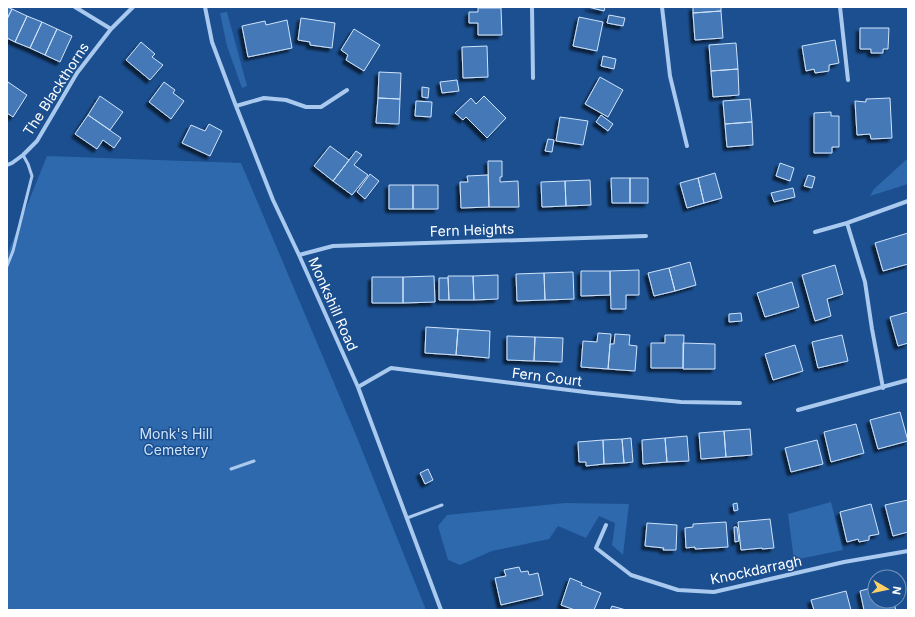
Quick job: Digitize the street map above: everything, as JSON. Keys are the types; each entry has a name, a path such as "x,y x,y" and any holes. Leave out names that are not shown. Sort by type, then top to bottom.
{"street":[{"path":"75,7 111,29"},
{"name":"The Blackthorns","path":"7,166 23,155 37,141 77,73 111,29 133,7"},
{"name":"Monkshill Road","path":"205,7 212,42 236,106 273,200 358,386 441,610"},
{"path":"532,7 533,78"},
{"path":"662,7 670,76 687,146"},
{"path":"840,7 848,80"},
{"path":"236,106 264,98 286,100 306,107 321,107 347,90"},
{"path":"7,160 12,163"},
{"path":"815,232 847,223 908,201"},
{"path":"847,223 865,282 883,388"},
{"name":"Fern Heights","path":"299,255 333,246 646,236"},
{"name":"Fern Court","path":"358,386 390,368 555,389 681,402 740,403"},
{"path":"798,410 908,380"},
{"name":"Knockdarragh","path":"606,525 596,548 631,575 678,590 714,592 844,562 908,551"}],"lane":[{"path":"7,266 13,251 32,176 23,155"},
{"path":"231,469 254,461"},
{"path":"407,518 442,505"}],"green space":[{"path":"227,12 247,86 242,88 227,46 220,13"},
{"name":"Monk's Hill Cemetery","path":"47,156 241,163 356,435 426,610 7,610 7,255"},
{"path":"908,158 908,184 870,196 874,189"},
{"path":"831,502 843,550 794,560 788,514"},
{"path":"565,503 629,504 623,555 612,545 615,523 599,516 586,538 558,526 549,539 492,551 460,565 448,560 438,526 447,515"}],"building":[{"path":"7,7 12,9 7,19"},
{"path":"588,7 605,7 604,11"},
{"path":"693,7 721,7 721,11 693,13"},
{"path":"478,8 501,8 502,35 478,35 478,23 469,23 469,12 478,12"},
{"path":"12,9 27,16 15,42 7,38 7,19"},
{"path":"721,11 723,38 695,40 693,13"},
{"path":"609,15 625,18 623,26 607,23"},
{"path":"27,16 42,22 30,48 15,42"},
{"path":"579,17 603,22 597,51 573,46"},
{"path":"301,18 335,23 332,48 310,45 310,42 298,40"},
{"path":"287,20 292,48 248,57 242,26 265,21 266,25"},
{"path":"42,22 57,29 45,55 30,48"},
{"path":"860,28 889,28 888,49 883,49 883,53 871,53 871,49 860,49"},
{"path":"57,29 72,36 60,62 45,55"},
{"path":"354,29 380,45 364,71 346,60 348,55 341,50"},
{"path":"835,40 839,63 829,65 829,71 815,73 814,69 806,71 802,46"},
{"path":"141,42 155,54 152,57 163,65 150,80 126,60"},
{"path":"736,43 738,69 711,71 709,45"},
{"path":"487,46 488,77 463,78 462,47"},
{"path":"603,56 616,59 614,69 601,66"},
{"path":"738,69 739,95 713,97 711,71"},
{"path":"379,72 401,73 400,99 378,98"},
{"path":"600,77 623,90 608,117 585,104"},
{"path":"457,80 459,91 442,93 440,82"},
{"path":"8,82 27,95 13,117 7,113"},
{"path":"164,82 175,90 173,93 184,101 171,119 149,102"},
{"path":"422,87 429,88 428,98 422,97"},
{"path":"100,96 123,112 110,130 88,115"},
{"path":"484,96 506,118 487,138 466,117 463,120 455,113 471,98 476,104"},
{"path":"378,98 400,99 399,124 376,123"},
{"path":"890,98 892,138 871,139 870,134 857,135 855,101 866,102 866,99"},
{"path":"750,99 752,122 725,124 723,101"},
{"path":"416,101 432,102 431,117 415,116"},
{"path":"831,112 831,116 839,116 839,147 832,147 832,153 814,153 814,113"},
{"path":"88,115 121,138 114,148 103,140 97,149 75,134"},
{"path":"601,115 613,124 608,131 596,122"},
{"path":"560,117 588,121 583,145 556,141"},
{"path":"752,122 753,145 727,147 725,124"},
{"path":"209,124 222,131 210,156 182,143 191,125 205,131"},
{"path":"548,139 554,140 552,152 545,151"},
{"path":"330,146 349,160 333,181 314,166"},
{"path":"356,151 362,155 354,165 368,175 352,195 333,181"},
{"path":"488,161 502,161 502,177 500,177 500,182 518,181 519,207 489,207"},
{"path":"780,163 794,168 790,181 776,176"},
{"path":"715,173 722,198 704,203 698,178"},
{"path":"370,174 379,181 365,199 357,192"},
{"path":"488,175 489,207 461,208 460,182 468,182 467,176"},
{"path":"808,175 815,177 812,188 804,186"},
{"path":"611,178 630,178 630,203 612,203"},
{"path":"630,178 648,178 648,203 630,203"},
{"path":"698,178 704,203 687,208 680,183"},
{"path":"590,180 591,205 566,206 565,181"},
{"path":"565,181 566,206 542,207 541,182"},
{"path":"389,185 413,185 413,209 389,209"},
{"path":"413,185 438,185 438,209 413,209"},
{"path":"793,188 795,197 774,202 771,193"},
{"path":"908,233 908,264 883,271 875,243"},
{"path":"690,262 696,285 675,291 669,268"},
{"path":"835,265 843,294 827,299 831,316 815,321 802,275"},
{"path":"669,268 675,291 654,296 648,273"},
{"path":"639,270 639,295 626,295 626,309 611,309 610,271"},
{"path":"581,271 610,271 610,295 581,296"},
{"path":"573,272 574,299 545,300 544,273"},
{"path":"544,273 545,300 517,301 516,274"},
{"path":"498,275 498,299 474,300 473,276"},
{"path":"434,276 435,302 403,303 403,277"},
{"path":"448,276 473,276 474,300 449,300"},
{"path":"372,277 403,277 403,303 372,303"},
{"path":"439,278 448,278 449,300 439,300"},
{"path":"792,282 799,307 765,317 757,293"},
{"path":"908,312 908,343 898,346 890,317"},
{"path":"741,313 742,321 729,322 729,314"},
{"path":"426,327 458,329 456,355 425,353"},
{"path":"458,329 490,331 489,358 456,355"},
{"path":"598,333 611,334 608,369 581,367 583,341 597,342"},
{"path":"615,334 630,335 629,345 637,346 635,371 608,369 610,344 614,344"},
{"path":"665,335 684,335 683,368 651,368 651,343 665,343"},
{"path":"842,335 848,361 818,368 812,342"},
{"path":"507,336 535,337 534,361 507,360"},
{"path":"535,337 563,338 562,362 534,361"},
{"path":"683,343 715,344 715,369 683,369"},
{"path":"795,345 803,371 773,380 765,354"},
{"path":"900,412 908,441 878,449 870,420"},
{"path":"856,424 864,453 831,462 824,432"},
{"path":"750,429 752,455 726,457 724,431"},
{"path":"724,431 726,457 701,459 699,433"},
{"path":"687,436 689,461 667,462 665,438"},
{"path":"631,438 633,462 624,463 622,439"},
{"path":"665,438 667,462 643,464 642,440"},
{"path":"622,439 624,463 604,464 603,440"},
{"path":"603,440 604,464 586,466 586,462 579,462 578,442"},
{"path":"817,440 823,464 791,472 785,448"},
{"path":"428,469 433,480 425,484 420,473"},
{"path":"908,500 908,532 893,536 885,505"},
{"path":"737,503 738,510 734,511 733,504"},
{"path":"871,504 879,534 869,536 869,540 859,542 858,539 847,542 840,512"},
{"path":"770,519 774,548 741,550 738,522"},
{"path":"726,522 728,547 695,549 695,547 686,548 685,528 693,527 693,524"},
{"path":"647,523 677,525 676,550 663,550 664,548 645,546"},
{"path":"734,527 737,527 739,541 735,542"},
{"path":"519,567 521,572 528,571 529,575 538,573 543,595 501,605 495,578 506,576 504,570"},
{"path":"570,578 582,583 581,585 601,593 594,610 575,610 561,605"},
{"path":"867,589 867,609 896,610 864,610 860,591"},
{"path":"846,591 851,610 814,610 811,600"},
{"path":"612,606 626,610 610,610"}]}
